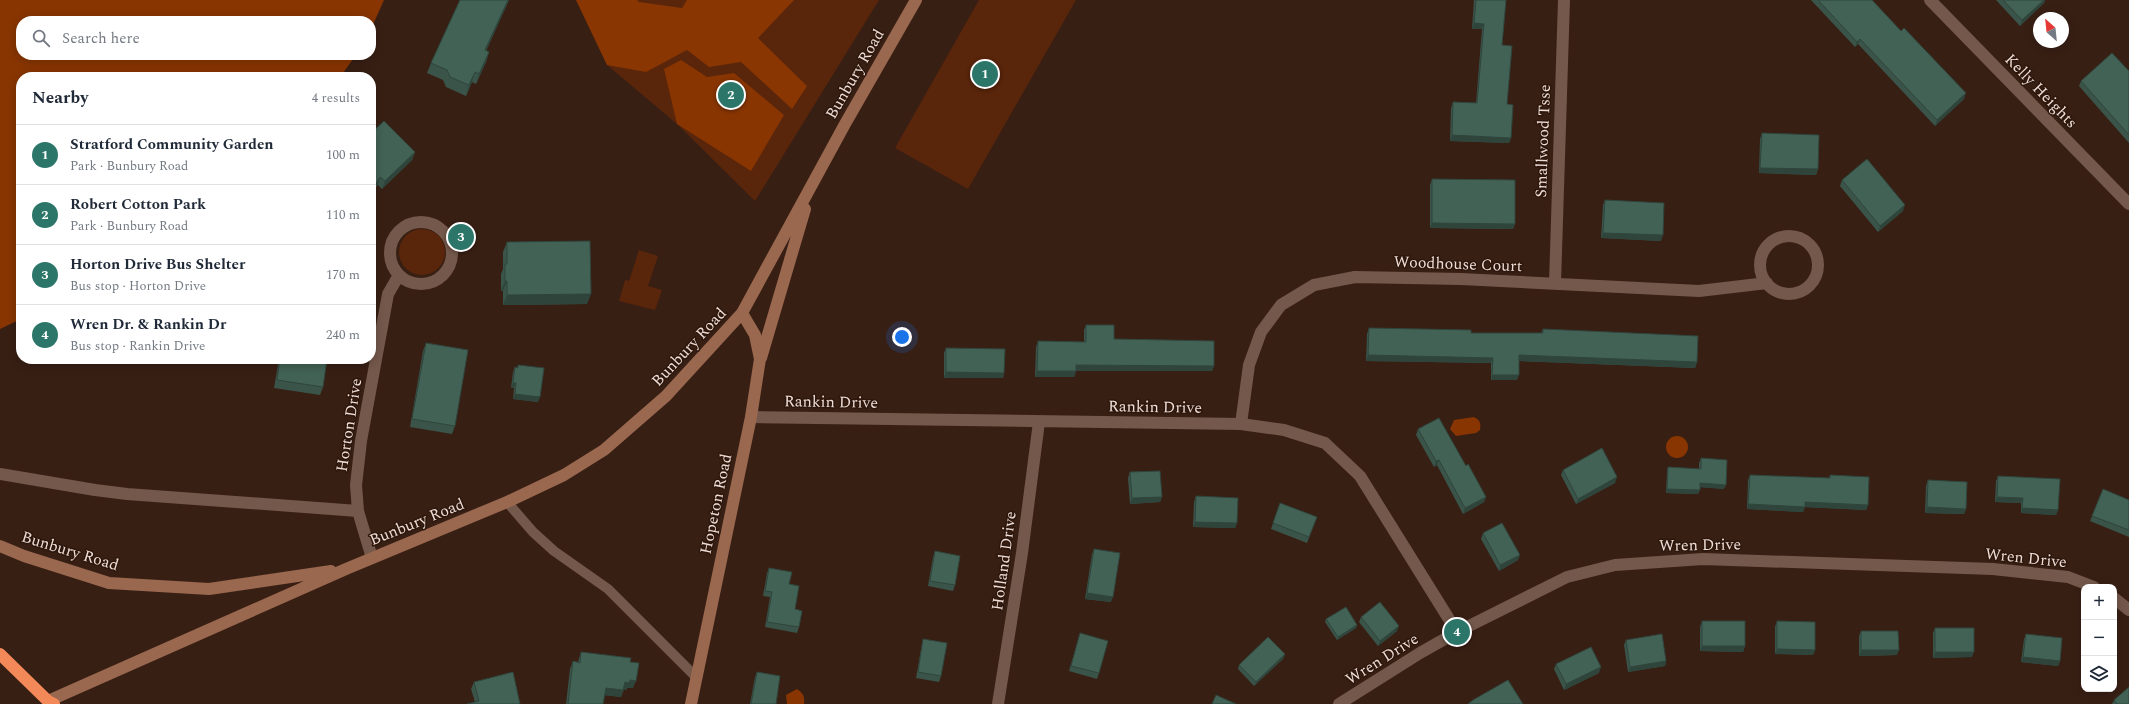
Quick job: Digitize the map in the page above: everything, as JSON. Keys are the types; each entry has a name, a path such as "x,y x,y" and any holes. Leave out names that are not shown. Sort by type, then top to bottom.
{"highway":[{"path":"0,654 50,703"}],"main road":[{"name":"Bunbury Road","path":"50,703 346,568 507,502 564,475 604,450 666,396 694,368 742,313 916,0"},
{"path":"760,359 783,277 814,182"},
{"name":"Hopeton Road","path":"691,704 751,417 760,359 755,335 742,313"},
{"name":"Bunbury Road","path":"0,546 24,556 109,582 125,584 209,589 346,568"}],"street":[{"name":"Smallwood Tsse","path":"1555,284 1564,0"},
{"name":"Kelly Heights","path":"1930,0 2129,204"},
{"path":"420,222 440,228 447,236 451,244 452,254 450,265 445,273 437,280 428,284 412,282 399,275 393,267 390,257 391,247 395,237 401,229 410,224 420,222"},
{"path":"1785,236 1795,236 1805,240 1812,247 1817,256 1819,266 1817,276 1803,291 1794,294 1784,293 1774,290 1766,283 1760,267 1764,250 1770,243 1785,236"},
{"name":"Horton Drive","path":"376,358 388,294 399,275"},
{"name":"Woodhouse Court","path":"1241,424 1249,365 1261,332 1281,305 1314,285 1355,277 1699,291 1766,283"},
{"name":"Horton Drive","path":"372,558 358,511 356,485 362,433 375,364"},
{"name":"Rankin Drive","path":"751,417 1241,424 1284,430 1325,443 1360,476 1457,632"},
{"name":"Holland Drive","path":"998,704 1022,553 1039,422"},
{"path":"0,474 127,494 358,511"},
{"name":"Wren Drive","path":"1340,704 1420,653 1457,632 1567,577 1615,565 1658,561 1741,559 1993,569 2068,577 2086,584"},
{"path":"2117,600 2129,610"}],"lane":[{"path":"507,502 532,532 554,551 608,589 696,676"}],"shaded area":[{"path":"0,0 384,0 376,18 376,16 16,16 16,60 352,60 344,72 16,72 16,321 0,329"},
{"path":"576,0 879,0 755,201 677,124 607,65"},
{"path":"576,0 637,0 639,2 682,8 687,0 794,0 758,38 807,86 792,109 741,62 709,67 687,50 646,72 607,65"},
{"path":"979,0 1076,0 968,189 895,148"},
{"path":"681,60 707,77 734,73 784,115 751,171 677,124 664,69"},
{"path":"422,229 435,233 441,239 445,252 441,265 435,271 422,275 409,271 403,265 399,252 403,239 409,233"},
{"path":"639,250 658,256 648,286 662,290 655,310 619,301 625,280 629,281"},
{"path":"1474,417 1478,419 1480,424 1480,430 1476,433 1456,436 1450,429 1454,420"},
{"path":"1677,436 1685,439 1688,447 1685,455 1677,458 1669,455 1666,447 1669,439"},
{"path":"797,689 803,695 804,704 787,704 786,695"}],"building":[{"path":"460,0 508,0 485,50 489,52 479,74 475,72 469,85 450,77 447,70 431,63"},
{"path":"1476,0 1506,0 1502,45 1512,46 1507,104 1513,105 1511,138 1452,135 1453,102 1477,103 1484,24 1474,23"},
{"path":"1818,0 1872,0 1901,31 1904,28 1966,93 1937,120 1860,39 1857,42"},
{"path":"2003,0 2044,0 2022,20"},
{"path":"2112,53 2129,71 2129,135 2081,81"},
{"path":"384,121 415,152 385,181 380,177 376,184 376,128"},
{"path":"1762,133 1819,135 1818,169 1760,168"},
{"path":"1867,159 1905,205 1880,226 1842,180"},
{"path":"1432,179 1515,180 1515,224 1432,223"},
{"path":"1605,200 1664,203 1663,235 1603,233"},
{"path":"590,241 591,294 507,295 505,264 507,264 507,242"},
{"path":"1086,325 1114,325 1114,339 1214,341 1214,366 1076,365 1076,371 1037,371 1038,341 1086,342"},
{"path":"1369,328 1471,330 1471,333 1543,333 1543,329 1698,336 1697,362 1519,355 1519,375 1492,375 1493,358 1368,355"},
{"path":"426,343 468,350 455,426 412,419"},
{"path":"946,348 1005,349 1004,373 946,372"},
{"path":"279,364 326,364 323,387 277,380"},
{"path":"518,365 544,368 540,397 515,394 516,383 513,383 515,367 518,368"},
{"path":"1439,418 1466,466 1468,464 1486,497 1465,508 1439,460 1436,461 1418,429"},
{"path":"1602,448 1617,477 1578,499 1563,470"},
{"path":"1701,458 1727,460 1726,485 1700,483 1700,490 1667,489 1668,467 1701,469"},
{"path":"1160,471 1162,497 1132,498 1130,472"},
{"path":"1750,475 1830,478 1830,475 1869,477 1868,505 1805,502 1805,507 1748,504"},
{"path":"1998,476 2060,479 2058,510 2022,508 2023,498 1997,497"},
{"path":"1928,480 1967,482 1966,509 1927,507"},
{"path":"2103,489 2129,500 2129,530 2092,516"},
{"path":"1196,496 1238,498 1237,523 1195,522"},
{"path":"1280,503 1317,517 1309,537 1273,523"},
{"path":"1502,523 1520,555 1500,565 1483,533"},
{"path":"1094,549 1120,553 1113,597 1087,593"},
{"path":"935,551 960,556 955,585 930,581"},
{"path":"769,568 792,572 789,584 799,586 795,609 802,611 799,627 767,622 772,592 765,591"},
{"path":"1380,602 1399,626 1380,641 1361,617"},
{"path":"1346,607 1357,625 1338,637 1326,619"},
{"path":"1702,621 1745,621 1745,646 1702,646"},
{"path":"1777,621 1815,622 1815,650 1777,649"},
{"path":"1935,628 1974,628 1974,652 1935,652"},
{"path":"1861,631 1898,631 1899,650 1861,650"},
{"path":"1080,633 1108,641 1099,673 1071,666"},
{"path":"1662,634 1666,661 1630,667 1626,640"},
{"path":"2026,634 2062,638 2060,661 2023,657"},
{"path":"1268,637 1285,654 1256,682 1239,665"},
{"path":"923,639 947,643 941,676 918,672"},
{"path":"1591,647 1601,667 1566,684 1556,664"},
{"path":"581,652 631,658 630,662 639,663 636,681 630,680 629,683 625,682 623,690 606,688 603,704 568,704 573,661 580,663"},
{"path":"513,672 520,704 467,704 479,701 474,682"},
{"path":"757,672 780,676 776,704 751,704"},
{"path":"1508,680 1523,704 1468,704 1473,700"},
{"path":"2129,687 2129,704 2117,704 2114,700"},
{"path":"1216,695 1236,704 1212,704"}],"place":[{"name":"Stratford Community Garden","path":"985,74"},
{"name":"Robert Cotton Park","path":"731,95"},
{"name":"Horton Drive Bus Shelter","path":"461,237"},
{"name":"Wren Dr. & Rankin Dr","path":"1457,632"}]}
